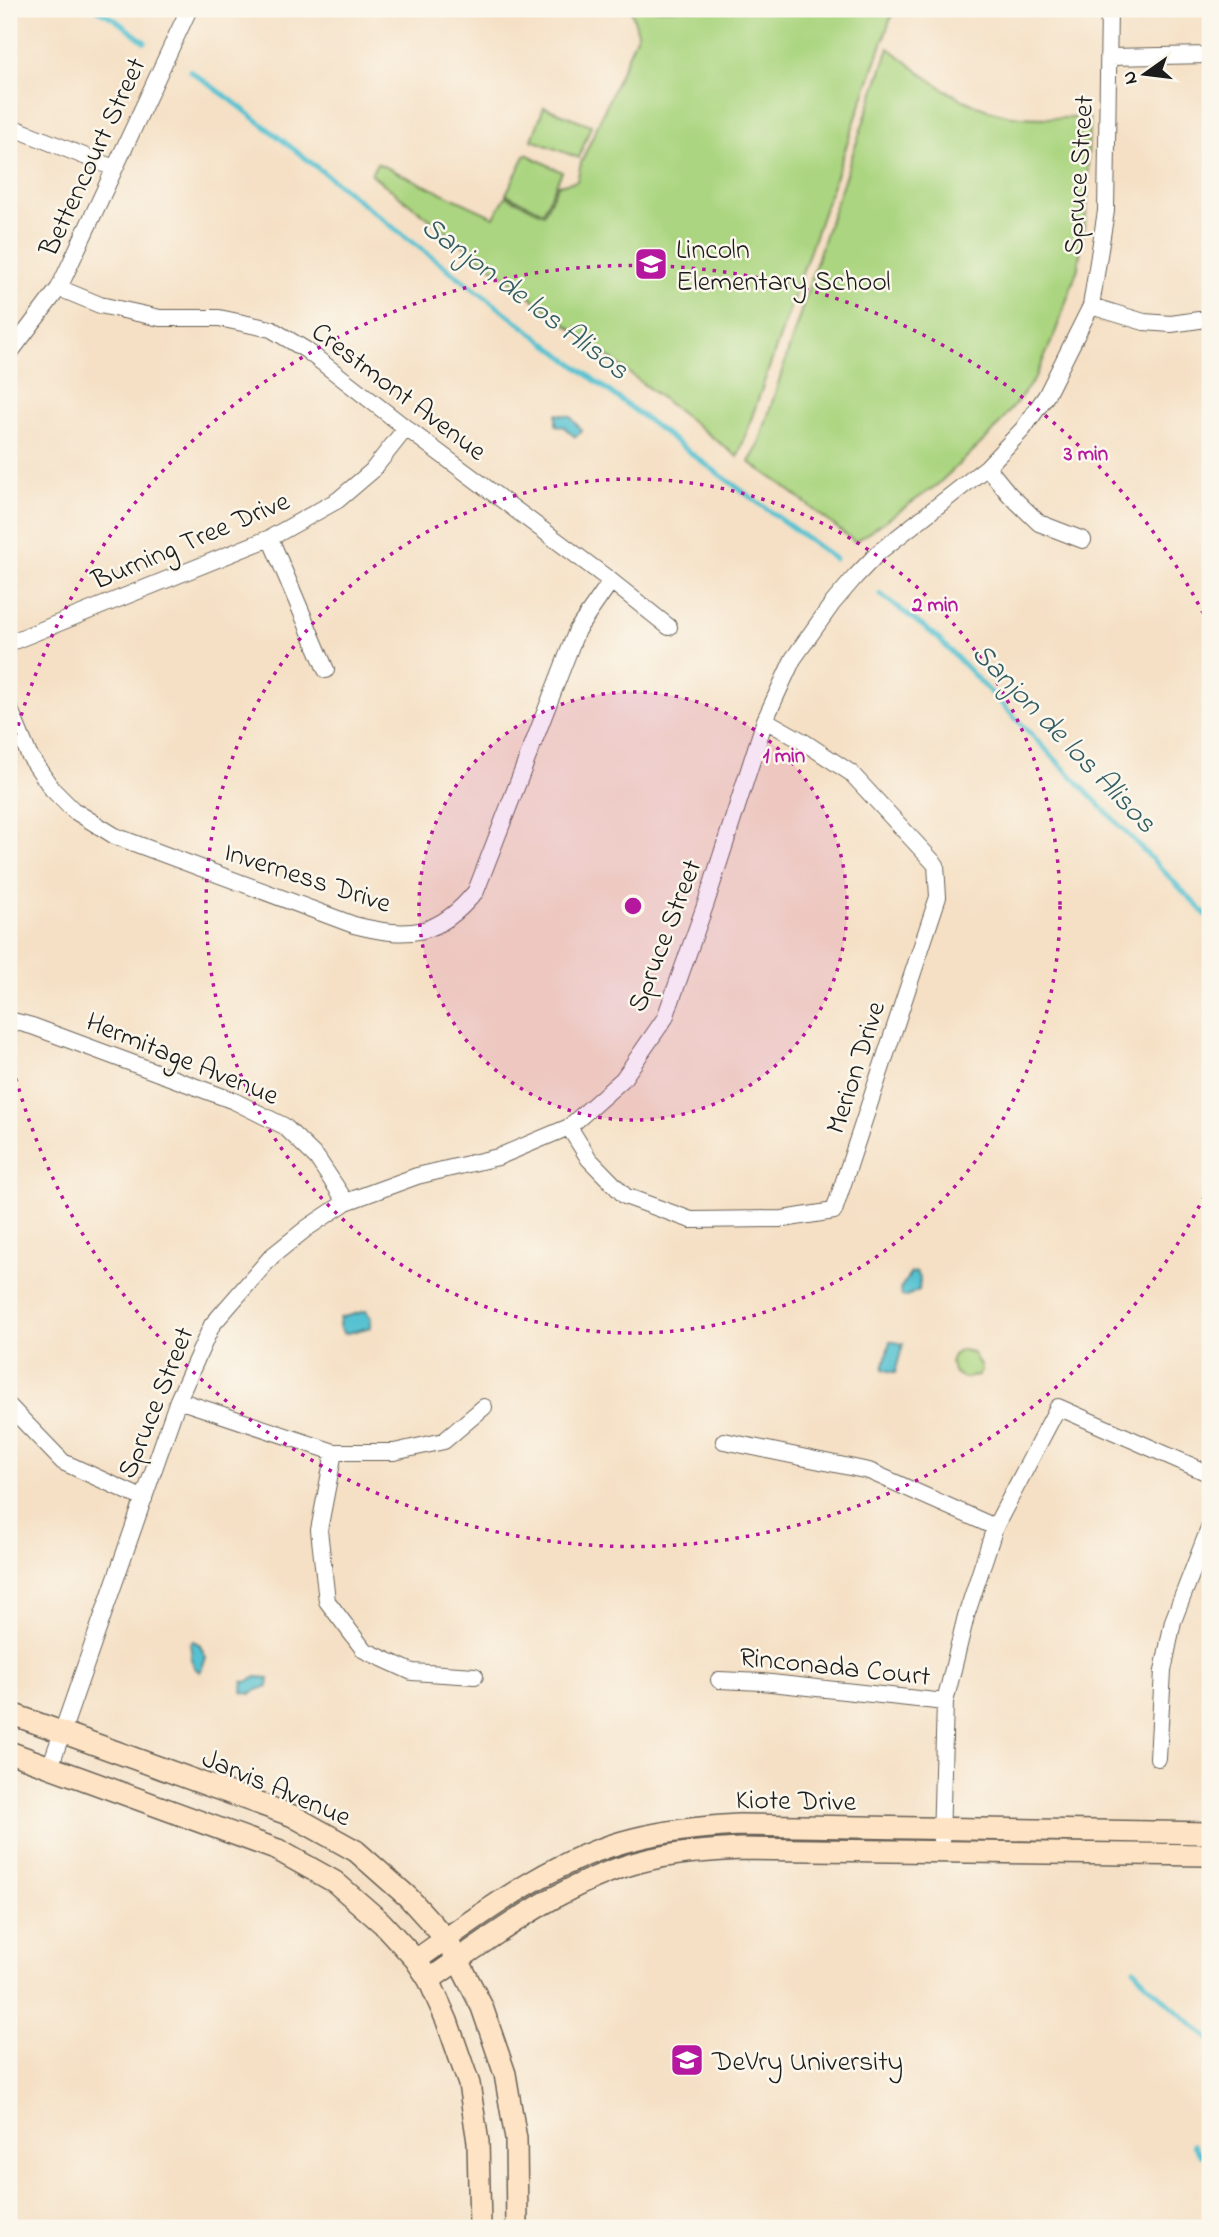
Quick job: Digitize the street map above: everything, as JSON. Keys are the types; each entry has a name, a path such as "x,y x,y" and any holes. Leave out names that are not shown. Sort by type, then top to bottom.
{"street":[{"name":"Bettencourt Street","path":"9,354 59,288 190,9"},
{"name":"Spruce Street","path":"50,1767 178,1400 212,1325 272,1256 346,1202 417,1176 498,1157 569,1127 623,1079 665,1018 765,720 793,659 832,604 879,552 987,467 1023,429 1046,396 1091,306 1107,211 1109,9"},
{"path":"1110,57 1210,55"},
{"path":"9,126 114,168"},
{"name":"Crestmont Avenue","path":"59,288 100,304 159,318 219,318 271,329 306,350 668,627"},
{"path":"1091,306 1144,323 1171,324 1199,320"},
{"name":"Burning Tree Drive","path":"9,643 270,538 338,500 372,471 406,428"},
{"path":"987,467 1009,494 1039,523 1083,540"},
{"path":"270,538 326,670"},
{"name":"Inverness Drive","path":"9,707 29,755 52,789 73,810 115,836 354,925 384,933 413,932 439,925 460,912 476,891 577,630 611,581"},
{"name":"Merion Drive","path":"569,1127 589,1159 625,1196 691,1220 783,1219 834,1210 938,897 936,865 851,773 765,720"},
{"name":"Hermitage Avenue","path":"9,1020 32,1026 234,1101 284,1126 317,1158 346,1202"},
{"path":"178,1400 334,1452 394,1452 444,1441 484,1407"},
{"path":"9,1406 63,1462 144,1499"},
{"path":"941,1853 945,1702 966,1616 995,1527 1058,1407 1210,1474"},
{"path":"724,1441 869,1471 995,1527"},
{"path":"334,1452 319,1530 327,1601 364,1650 412,1672 475,1676"},
{"path":"1158,1759 1163,1671 1173,1621 1210,1525"},
{"name":"Rinconada Court","path":"719,1680 762,1682 945,1702"},
{"name":"Jarvis Avenue","path":"9,1713 293,1816 356,1851 408,1897 446,1939 458,1960 482,2007 505,2074 516,2139 517,2228"},
{"path":"9,1752 278,1850 335,1882 382,1923 416,1960 429,1980 469,2084 478,2142 480,2228"},
{"name":"Kiote Drive","path":"416,1960 493,1905 579,1858 631,1839 684,1828 739,1825 1210,1833"},
{"name":"Kiote Drive","path":"429,1980 508,1924 546,1901 589,1880 637,1862 687,1852 740,1849 1210,1855"}],"green space":[{"name":"Lincoln Elementary School","path":"631,9 894,9 738,457 371,174 377,163 494,217 506,196 544,214 558,185 577,181 581,163 638,33"},
{"path":"889,48 944,89 990,111 1026,117 1089,118 1087,207 1078,268 1053,339 1034,380 992,433 937,485 855,542 749,462 758,447 826,232"},
{"path":"544,107 591,125 579,158 532,140"},
{"path":"526,154 562,172 543,212 506,194"},
{"path":"961,1350 972,1352 980,1365 978,1376 963,1378 955,1373 950,1362 953,1355"}],"water":[{"path":"556,414 570,416 582,431 575,437 564,427 556,425"},
{"path":"917,1272 920,1278 919,1290 902,1296 900,1289 911,1273"},
{"path":"366,1311 371,1318 371,1327 344,1334 339,1326 340,1318"},
{"path":"890,1341 903,1344 895,1373 883,1369"},
{"path":"193,1641 199,1644 206,1658 200,1672 193,1663 190,1644"},
{"path":"256,1677 269,1678 268,1686 251,1694 242,1692 243,1681 247,1682"}],"waterway":[{"name":"Sanjon de los Alisos","path":"96,9 145,42"},
{"name":"Sanjon de los Alisos","path":"190,71 704,463 835,559"},
{"name":"Sanjon de los Alisos","path":"880,594 937,637 1210,919"},
{"path":"1134,1968 1146,1983 1210,2040"},
{"path":"1193,2145 1200,2154 1210,2159"}],"place":[{"name":"Lincoln Elementary School","path":"651,264"},
{"name":"DeVry University","path":"687,2060"}]}
